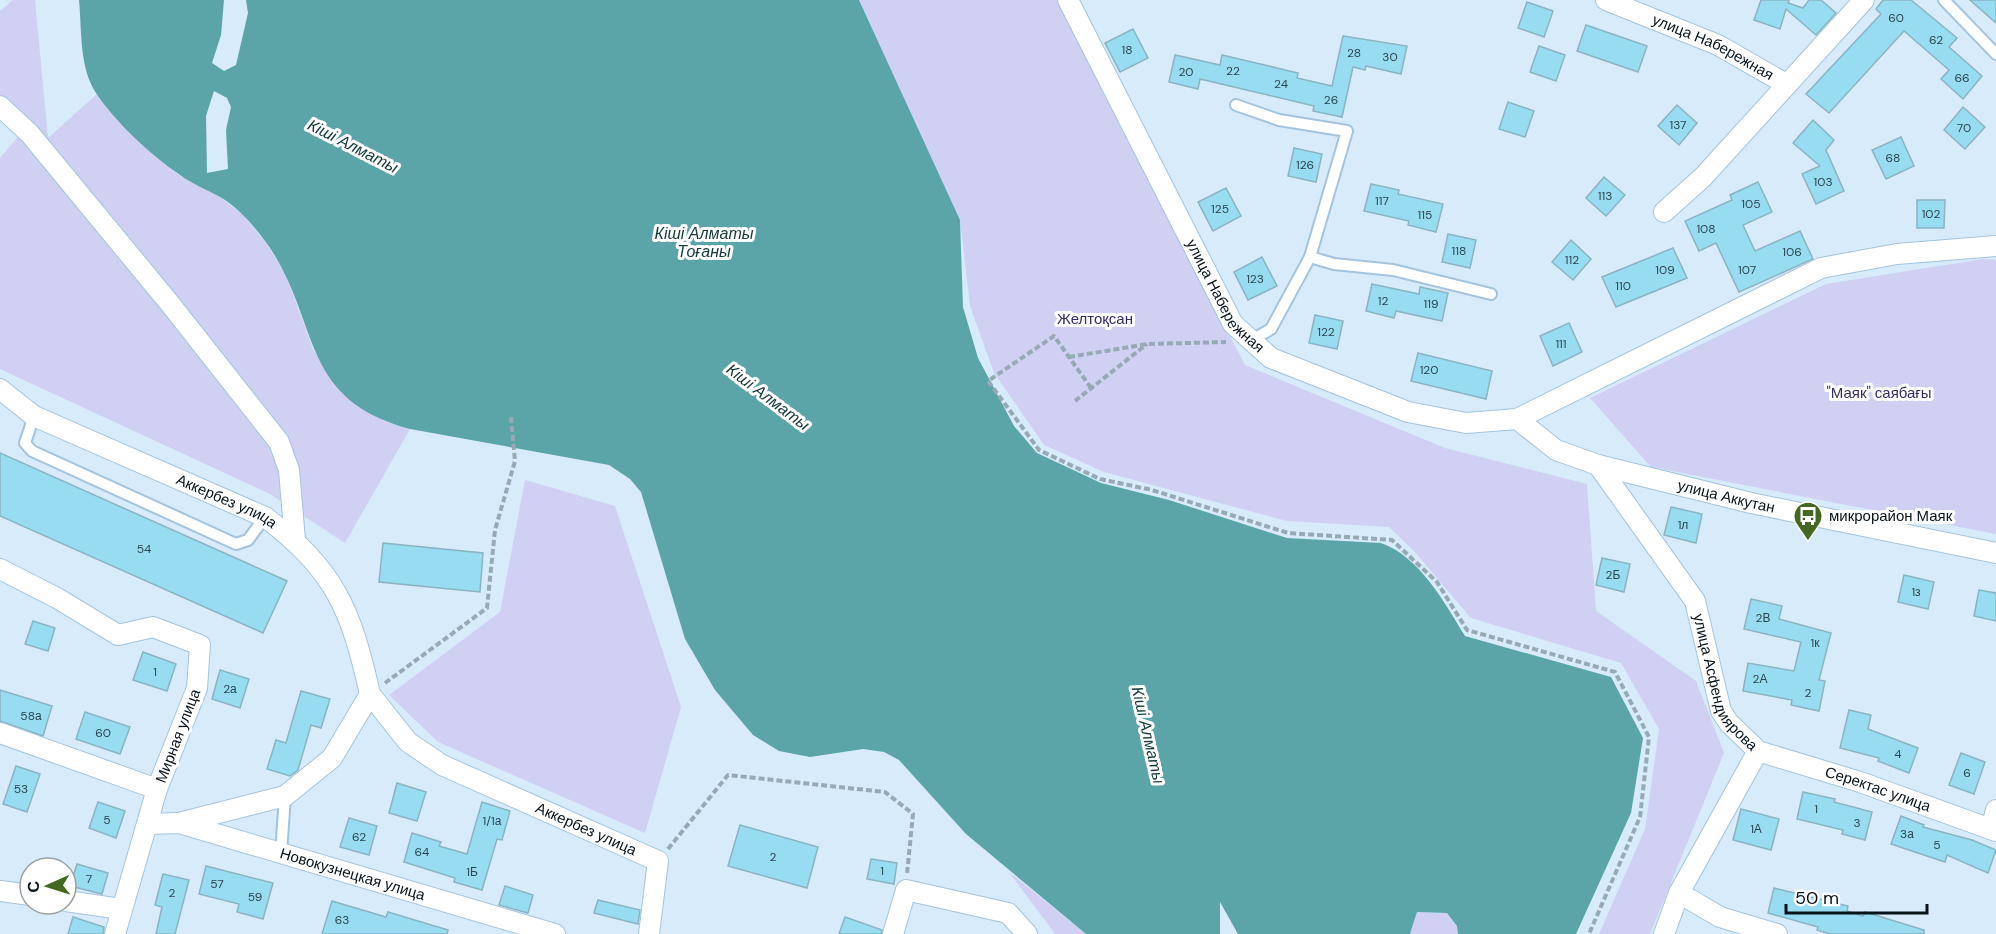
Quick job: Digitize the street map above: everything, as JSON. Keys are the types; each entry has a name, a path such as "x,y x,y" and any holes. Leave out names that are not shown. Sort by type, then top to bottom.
{"street":[{"name":"улица Набережная","path":"1068,0 1233,324 1250,341 1271,358 1408,411 1466,423 1516,419"},
{"name":"улица Набережная","path":"1606,0 1718,45 1786,84"},
{"name":"улица Набережная","path":"1664,213 1703,177 1864,0"},
{"path":"1,109 30,134 279,442 289,470 295,540"},
{"path":"1598,465 1556,450 1516,419 1821,268 1897,254 1996,246"},
{"name":"Аккербез улица","path":"0,388 34,416 265,517 295,540 336,588 356,633 370,694 408,742 442,765 658,861"},
{"name":"улица Аккутан","path":"1598,465 1751,503 1996,553"},
{"name":"улица Асфендиярова","path":"1598,465 1695,602 1720,711 1758,751 1679,893 1664,934"},
{"name":"Мирная улица","path":"0,569 57,598 118,635 153,627 200,645 198,688 157,789 115,934"},
{"path":"179,823 285,796 332,758 370,694"},
{"path":"0,733 157,789"},
{"name":"Серектас улица","path":"1758,751 1994,823"},
{"name":"Новокузнецкая улица","path":"148,824 179,823 555,934"},
{"path":"649,934 658,861"},
{"path":"893,934 906,890 1008,914 1027,934"},
{"path":"0,891 18,893"},
{"path":"1679,893 1720,917 1777,934"},
{"path":"78,903 121,909"}],"lane":[{"path":"1944,0 1996,54"},
{"path":"1236,105 1279,120 1347,131 1310,256 1271,329 1250,341"},
{"path":"1310,256 1334,264 1393,270 1491,294"},
{"path":"34,416 25,443 32,451 236,544 248,540 265,517"},
{"path":"281,853 285,796"}],"path":[{"path":"1091,388 1054,336 988,381 1039,450 1101,479 1152,490 1288,533 1392,540 1437,582 1467,630 1615,672 1648,737 1640,817 1588,934"},
{"path":"1069,357 1148,344 1250,341"},
{"path":"1075,401 1148,344"},
{"path":"370,694 487,608 495,530 515,461 511,417"},
{"path":"658,861 728,774 885,792 913,814 906,890"}],"green space":[{"path":"13,0 35,0 48,138 97,94 114,117 177,174 220,197 242,214 267,244 286,275 314,352 383,421 410,429 345,543 270,494 0,369 0,158 23,131 46,137 0,97 0,11"},
{"name":"Желтоқсан","path":"859,0 1057,0 1245,365 1445,448 1587,484 1596,611 1696,681 1724,753 1650,934 1599,934 1645,829 1659,729 1621,663 1471,618 1414,551 1389,527 1287,521 1104,472 1044,445 994,373 970,306 960,220"},
{"name":"\"Маяк\" саябағы","path":"1983,259 1996,260 1996,534 1651,467 1590,398 1826,284"},
{"path":"525,480 615,506 681,707 645,833 438,742 389,695 500,612"},
{"path":"1009,872 1086,934 1055,934"},
{"path":"1417,912 1448,913 1457,926 1458,934 1410,934"}],"water":[{"name":"Кіші Алматы Тоғаны","path":"79,0 224,0 221,35 212,63 224,71 236,65 248,13 246,0 859,0 960,220 963,307 978,358 1014,426 1037,453 1101,483 1169,500 1287,538 1381,543 1408,559 1430,582 1465,636 1611,677 1643,738 1631,813 1576,934 1458,934 1457,926 1447,913 1417,912 1410,934 1238,934 1220,902 1220,934 1086,934 966,834 899,760 884,752 863,749 810,757 779,751 753,735 715,690 685,639 641,492 630,479 609,465 410,429 374,416 348,398 330,378 317,355 285,274 258,231 227,201 185,178 146,148 113,115 96,93 84,60","holes":["214,91 227,98 231,107 226,130 228,169 207,173 206,116"]}],"building":[{"path":"1761,0 1789,0 1788,3 1803,8 1809,0 1821,0 1836,13 1816,35 1786,9 1780,29 1754,20"},
{"path":"1883,0 1911,0 1957,38 1949,47 1982,76 1963,99 1941,79 1949,70 1904,31 1829,113 1806,94 1881,14 1876,9"},
{"path":"1970,0 1996,0 1996,23"},
{"path":"1527,2 1553,11 1544,37 1518,28"},
{"path":"1586,25 1647,46 1638,72 1577,51"},
{"path":"1133,29 1148,58 1120,72 1105,43"},
{"path":"1343,36 1407,46 1401,74 1366,66 1365,70 1353,67 1342,117 1313,111 1314,106 1200,79 1198,89 1169,82 1175,55 1220,65 1222,55 1298,73 1297,78 1332,86"},
{"path":"1539,46 1565,55 1556,81 1530,72"},
{"path":"1508,102 1534,111 1525,137 1499,129"},
{"path":"1677,105 1697,123 1679,145 1658,126"},
{"path":"1963,107 1985,127 1965,149 1944,130"},
{"path":"1813,120 1834,140 1826,150 1844,191 1816,204 1802,174 1820,166 1793,143"},
{"path":"1901,137 1914,166 1886,179 1872,150"},
{"path":"1294,148 1322,154 1316,182 1288,176"},
{"path":"1604,177 1625,195 1606,216 1586,198"},
{"path":"1758,182 1772,212 1743,225 1755,251 1800,231 1813,259 1739,292 1716,243 1699,251 1685,221 1732,200 1730,195"},
{"path":"1371,184 1399,190 1398,194 1443,204 1436,232 1408,225 1409,221 1364,211"},
{"path":"1226,188 1241,216 1213,231 1198,202"},
{"path":"1917,200 1945,200 1944,228 1917,228"},
{"path":"1448,234 1476,240 1470,268 1442,262"},
{"path":"1571,240 1591,259 1573,280 1552,262"},
{"path":"1673,248 1687,278 1616,307 1602,277"},
{"path":"1262,257 1277,286 1248,300 1234,272"},
{"path":"1372,284 1419,294 1420,287 1448,293 1442,321 1396,311 1394,318 1366,311"},
{"path":"1315,315 1343,321 1337,349 1309,343"},
{"path":"1569,323 1582,352 1553,366 1540,336"},
{"path":"1418,353 1492,371 1486,399 1411,381"},
{"path":"0,453 287,581 263,633 0,516"},
{"path":"1671,507 1702,514 1696,543 1664,535"},
{"path":"383,543 483,553 480,592 379,582"},
{"path":"1602,558 1630,564 1624,592 1596,585"},
{"path":"1904,575 1934,582 1928,609 1898,602"},
{"path":"1979,590 1996,593 1996,621 1974,616"},
{"path":"1751,599 1782,606 1779,619 1831,633 1819,680 1825,681 1819,711 1791,705 1792,700 1743,691 1748,663 1794,671 1801,642 1744,629"},
{"path":"33,621 55,628 48,651 25,644"},
{"path":"143,652 176,664 167,691 133,680"},
{"path":"220,670 249,679 240,708 212,699"},
{"path":"0,690 52,706 43,736 0,721"},
{"path":"301,691 330,699 321,728 311,725 298,770 290,776 267,769 276,740 286,743"},
{"path":"1849,710 1871,715 1868,729 1918,748 1909,773 1878,761 1879,758 1840,748"},
{"path":"85,712 130,727 120,754 76,739"},
{"path":"1961,753 1985,762 1974,794 1949,785"},
{"path":"16,766 40,774 27,812 3,804"},
{"path":"397,783 426,792 417,821 389,813"},
{"path":"1803,792 1835,799 1834,802 1872,812 1865,840 1842,834 1843,830 1797,819"},
{"path":"98,802 125,811 116,838 89,828"},
{"path":"482,802 510,811 502,840 497,839 482,890 454,882 455,878 404,862 412,833 441,842 439,846 467,854"},
{"path":"1741,809 1779,819 1771,850 1733,840"},
{"path":"1901,816 1924,825 1923,827 1972,840 1996,850 1988,873 1947,855 1945,862 1891,844"},
{"path":"349,818 377,826 369,855 340,847"},
{"path":"740,825 818,847 807,888 728,866"},
{"path":"871,859 897,863 894,884 867,879"},
{"path":"78,864 108,873 102,894 78,888"},
{"path":"206,866 273,883 263,919 237,912 239,904 199,894"},
{"path":"163,874 189,880 175,934 156,934 162,907 155,905"},
{"path":"505,886 533,895 528,913 499,905"},
{"path":"1774,888 1848,906 1847,911 1863,916 1865,912 1924,930 1924,934 1830,934 1817,930 1818,927 1768,913"},
{"path":"598,900 640,910 638,924 594,913"},
{"path":"332,901 386,917 388,912 448,930 447,934 322,934"},
{"path":"73,917 104,927 103,934 68,934"},
{"path":"845,917 882,930 881,934 839,934"}],"place":[{"name":"микрорайон Маяк","path":"1808,542"}],"water label":[{"name":"Кіші Алматы","path":"353,146"},
{"name":"Кіші Алматы","path":"768,397"},
{"name":"Кіші Алматы","path":"1148,735"}]}
